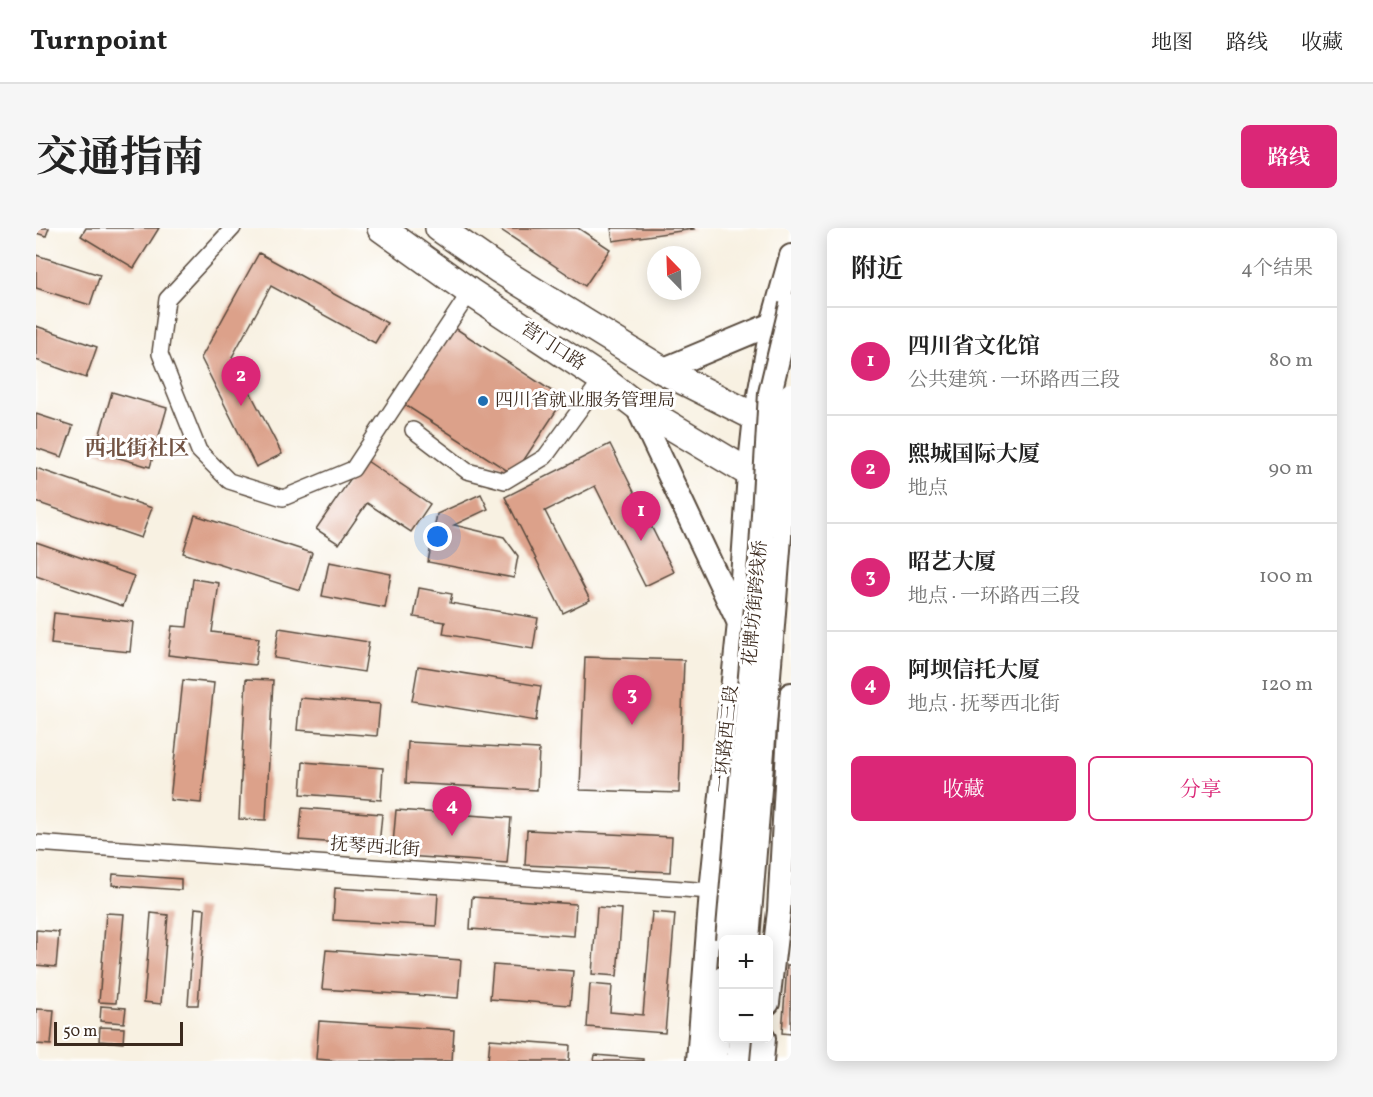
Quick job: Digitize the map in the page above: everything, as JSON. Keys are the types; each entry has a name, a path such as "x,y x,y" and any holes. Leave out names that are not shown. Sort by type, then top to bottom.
{"highway":[{"name":"营门口路","path":"381,228 470,292 602,379 636,405 791,498"},
{"name":"营门口路","path":"439,228 498,269 662,370 755,417 791,445"}],"main road":[{"name":"一环路西三段","path":"698,1061 711,891 739,623 755,417 772,324 791,256"},
{"name":"花牌坊街跨线桥","path":"727,935 761,549 770,393 791,305"},
{"path":"662,370 772,324"},
{"name":"花牌坊街跨线桥","path":"748,935 780,537 785,419 791,394"},
{"path":"636,405 739,623"},
{"path":"770,989 779,911 791,694"},
{"path":"716,1061 722,989"},
{"path":"738,1061 740,1043"},
{"path":"762,1061 764,1043"}],"street":[{"path":"233,228 167,299 160,354 199,451 229,481 283,498 353,469 470,292"},
{"path":"413,430 467,471 505,481 545,457 602,379"},
{"name":"抚琴西北街","path":"36,843 711,891"}],"building":[{"path":"36,228 49,228 46,236 36,233"},
{"path":"86,228 159,228 134,268 81,236"},
{"path":"498,228 578,228 610,249 585,286"},
{"path":"611,228 693,228 694,229 613,241"},
{"path":"259,253 387,323 375,343 271,286 232,357 282,454 256,467 201,358"},
{"path":"36,255 100,275 90,305 36,288"},
{"path":"36,326 97,347 86,378 36,360"},
{"name":"四川省就业服务管理局","path":"452,326 564,399 514,475 402,403"},
{"path":"112,392 167,408 150,467 95,451"},
{"path":"36,414 73,426 62,457 36,448"},
{"path":"610,444 674,572 645,586 595,486 545,511 590,600 563,613 505,497"},
{"path":"364,459 430,504 411,532 367,503 339,544 316,529"},
{"path":"36,468 152,508 141,538 36,502"},
{"path":"481,494 488,509 454,525 504,537 518,556 514,578 428,562 437,514"},
{"path":"195,515 312,553 300,590 183,553"},
{"path":"36,542 134,576 123,606 36,576"},
{"path":"329,562 391,574 385,608 322,596"},
{"path":"193,579 219,583 212,632 259,638 255,665 168,655 172,626 187,627"},
{"path":"419,588 452,594 450,603 538,618 533,649 443,634 445,622 414,617"},
{"path":"54,613 133,622 130,652 51,644"},
{"path":"279,628 369,642 364,672 274,658"},
{"path":"585,657 684,660 679,793 580,790"},
{"path":"418,666 541,686 536,721 412,701"},
{"path":"246,679 273,680 266,820 239,819"},
{"path":"183,680 214,683 201,803 170,800"},
{"path":"300,698 380,704 377,736 297,730"},
{"path":"408,742 539,749 537,790 406,783"},
{"path":"303,762 383,768 381,800 301,794"},
{"path":"302,808 382,814 379,846 299,840"},
{"path":"396,810 511,818 507,863 392,855"},
{"path":"527,830 672,837 670,872 525,865"},
{"path":"113,874 181,879 181,890 112,885"},
{"path":"335,888 438,894 436,926 333,920"},
{"path":"791,896 791,942 786,941"},
{"path":"472,897 576,904 574,936 470,929"},
{"path":"597,907 622,909 617,976 592,974"},
{"path":"195,908 205,909 198,1005 188,1005"},
{"path":"652,912 675,914 665,1033 587,1027 590,984 612,986 610,1012 643,1015"},
{"path":"106,913 124,914 116,1003 99,1002"},
{"path":"151,913 168,915 161,1004 144,1002"},
{"path":"36,930 59,932 56,967 36,965"},
{"path":"326,950 461,960 458,998 322,989"},
{"path":"493,965 573,971 570,1005 490,999"},
{"path":"787,965 791,965 791,1034 782,1033"},
{"path":"101,1006 126,1008 124,1023 100,1021"},
{"path":"36,1009 54,1010 51,1045 36,1044"},
{"path":"319,1021 454,1030 452,1061 316,1059"},
{"path":"100,1027 124,1028 123,1043 99,1041"},
{"path":"490,1039 570,1045 569,1061 488,1061"},
{"path":"595,1055 643,1059 643,1061 594,1061"}],"place":[{"name":"四川省就业服务管理局","path":"483,401"},
{"name":"熙城国际大厦","path":"241,406"},
{"name":"四川省文化馆","path":"641,541"},
{"name":"昭艺大厦","path":"632,725"},
{"name":"阿坝信托大厦","path":"452,836"}],"district":[{"name":"西北街社区","path":"137,449"}]}
